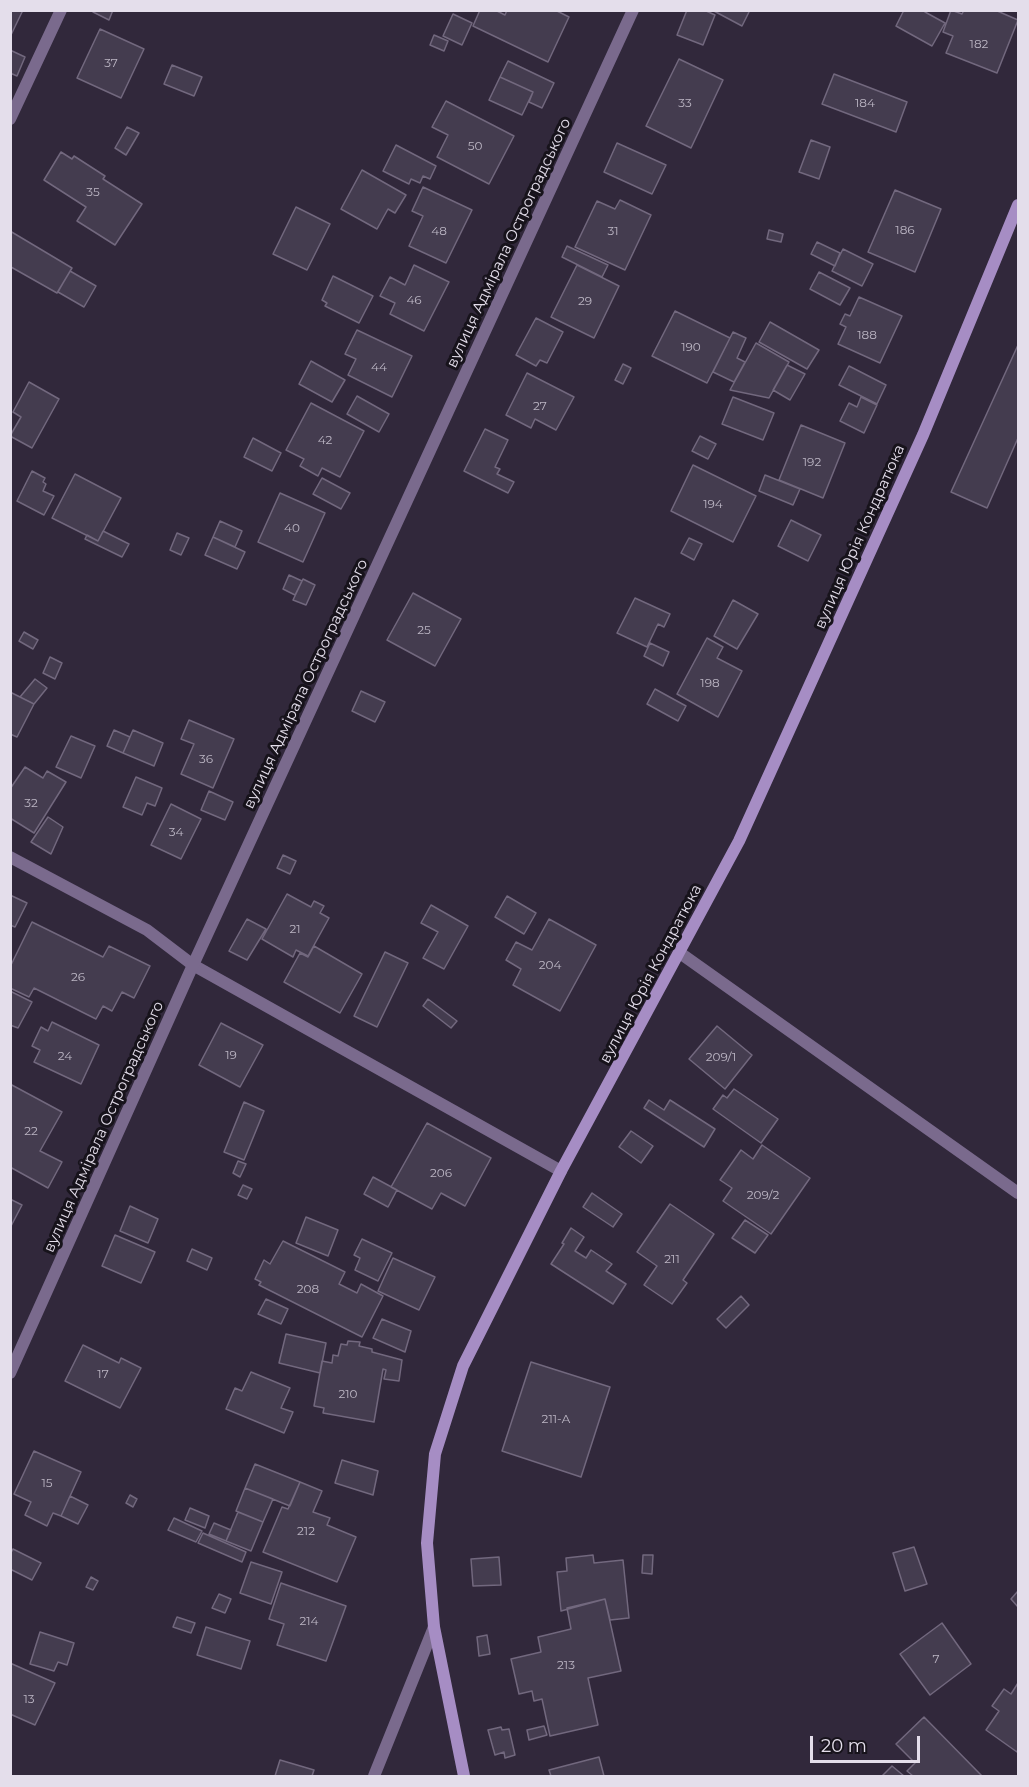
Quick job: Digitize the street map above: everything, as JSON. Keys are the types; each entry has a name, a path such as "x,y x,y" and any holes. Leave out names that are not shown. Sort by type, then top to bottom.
{"street":[{"path":"10,119 61,10"},
{"name":"вулиця Адмірала Остроградського","path":"10,1373 193,965 633,10"},
{"name":"вулиця Юрія Кондратюка","path":"464,1776 434,1627 427,1543 435,1454 463,1366 561,1171 739,841 923,435 1018,206"},
{"path":"10,857 147,930 193,965 561,1171"},
{"path":"680,953 1018,1193"},
{"path":"374,1776 434,1627"}],"building":[{"path":"10,10 23,10 10,37"},
{"path":"94,10 113,10 109,20 93,12"},
{"path":"480,10 495,10 505,15 507,10 555,10 569,17 548,62 473,26"},
{"path":"687,10 704,10 715,15 703,45 677,35"},
{"path":"712,10 750,10 742,26"},
{"path":"904,10 926,10 925,12 945,23 932,46 896,26"},
{"path":"951,10 962,14 964,10 995,10 1018,20 997,73 946,53 953,36 943,32"},
{"path":"453,14 472,23 462,45 443,36"},
{"path":"100,29 144,49 121,98 77,78"},
{"path":"434,35 448,41 444,51 430,45"},
{"path":"10,50 25,57 17,76 10,73"},
{"path":"679,59 723,80 691,148 646,126"},
{"path":"508,61 554,83 542,108 529,102 533,92 500,77"},
{"path":"172,65 202,77 194,96 164,84"},
{"path":"834,74 907,102 896,132 822,104"},
{"path":"500,77 533,92 522,115 489,100"},
{"path":"446,101 514,136 489,184 437,157 448,135 432,127"},
{"path":"127,127 139,133 126,155 115,148"},
{"path":"811,140 830,147 819,179 799,172"},
{"path":"617,143 666,165 652,194 604,172"},
{"path":"396,145 436,166 430,179 423,176 420,183 411,179 409,184 383,171"},
{"path":"61,152 72,159 74,156 105,176 103,179 142,204 115,245 77,221 86,207 44,180"},
{"path":"362,170 406,195 395,213 388,209 377,229 341,209"},
{"path":"423,187 472,210 446,263 409,246 423,216 412,211"},
{"path":"895,190 941,209 915,272 868,252"},
{"path":"620,200 651,215 625,270 575,247 597,201 615,209"},
{"path":"296,207 330,224 307,270 273,254"},
{"path":"769,230 783,234 781,242 767,239"},
{"path":"10,231 72,268 57,293 10,268"},
{"path":"817,242 840,253 835,266 811,254"},
{"path":"567,246 608,265 602,277 562,257"},
{"path":"843,249 873,264 862,286 832,271"},
{"path":"414,265 449,282 424,331 390,314 395,303 380,296 390,277 405,285"},
{"path":"577,265 619,286 594,338 551,317"},
{"path":"70,271 96,286 84,307 58,292"},
{"path":"819,272 850,288 840,305 810,289"},
{"path":"333,276 373,296 359,323 325,306 327,303 322,300"},
{"path":"859,297 902,316 880,363 838,344 846,327 840,324 845,314 850,316"},
{"path":"675,311 730,338 707,383 652,356"},
{"path":"536,318 563,332 547,363 540,360 536,366 516,355"},
{"path":"770,322 819,350 807,369 759,342"},
{"path":"357,330 412,356 392,397 348,375 356,359 345,354"},
{"path":"733,332 746,338 737,358 745,362 734,382 713,372"},
{"path":"756,343 789,362 769,398 730,390"},
{"path":"1018,345 1018,438 987,508 951,492"},
{"path":"311,361 345,380 332,402 299,384"},
{"path":"623,364 631,368 623,384 615,380"},
{"path":"787,365 805,374 790,400 773,390"},
{"path":"849,366 886,385 877,404 839,385"},
{"path":"527,373 574,397 556,430 535,419 531,428 506,415"},
{"path":"29,382 59,399 32,448 10,436 21,417 13,412"},
{"path":"357,396 389,414 379,432 347,414"},
{"path":"733,397 774,413 763,440 722,424"},
{"path":"861,397 877,405 864,433 840,421 849,403 857,407"},
{"path":"311,403 364,431 340,477 322,468 318,476 300,466 304,459 286,450"},
{"path":"801,425 845,443 823,498 779,480"},
{"path":"485,429 508,440 495,467 500,469 497,474 514,482 508,493 464,471"},
{"path":"700,436 716,444 708,459 692,451"},
{"path":"253,438 281,453 272,471 244,457"},
{"path":"693,465 756,496 733,542 671,511"},
{"path":"32,471 45,478 43,482 46,484 43,491 54,496 44,515 17,501"},
{"path":"75,474 121,498 98,541 52,518"},
{"path":"765,475 800,489 793,505 759,491"},
{"path":"322,478 350,493 341,509 313,494"},
{"path":"280,493 325,513 303,562 258,542"},
{"path":"791,520 821,535 808,561 778,546"},
{"path":"220,521 242,531 235,547 213,537"},
{"path":"103,531 129,544 122,557 85,539 87,535 98,541"},
{"path":"177,533 189,538 181,555 170,550"},
{"path":"213,537 245,552 237,569 205,555"},
{"path":"689,538 702,544 694,560 681,553"},
{"path":"289,575 302,581 295,595 283,589"},
{"path":"303,579 315,585 306,605 293,600"},
{"path":"413,593 461,619 435,666 387,640"},
{"path":"635,598 670,614 664,627 658,624 647,647 617,633"},
{"path":"733,600 758,614 737,649 714,636"},
{"path":"24,632 38,640 33,649 19,641"},
{"path":"707,638 723,647 717,658 742,671 718,717 677,694"},
{"path":"650,643 669,652 663,666 644,656"},
{"path":"50,657 62,663 55,679 43,673"},
{"path":"35,679 47,688 34,704 20,697"},
{"path":"655,689 686,706 678,721 647,704"},
{"path":"361,691 385,702 375,722 352,711"},
{"path":"10,692 34,704 17,737 10,734"},
{"path":"189,720 234,739 213,788 181,774 194,744 181,739"},
{"path":"114,730 130,737 123,753 107,746"},
{"path":"133,730 163,743 154,766 123,753"},
{"path":"71,736 95,746 81,778 56,767"},
{"path":"25,767 43,778 47,771 66,782 34,833 10,818 10,789"},
{"path":"136,777 162,788 155,806 147,803 142,815 123,807"},
{"path":"209,791 233,802 225,820 201,810"},
{"path":"171,804 201,819 181,859 151,845"},
{"path":"48,817 63,827 51,854 31,842"},
{"path":"283,855 296,861 290,874 277,868"},
{"path":"287,894 311,907 314,901 324,906 320,913 329,918 308,956 296,950 293,957 262,939"},
{"path":"10,895 27,903 15,927 10,925"},
{"path":"507,896 536,913 524,934 495,917"},
{"path":"431,905 468,926 444,969 423,958 438,932 421,923"},
{"path":"247,919 266,929 247,960 229,951"},
{"path":"549,919 596,945 560,1011 513,985 521,969 506,960 516,942 532,950"},
{"path":"32,922 103,957 109,946 150,966 134,998 122,992 112,1011 103,1006 96,1019 34,988 29,997 10,988 10,967"},
{"path":"314,946 362,974 340,1013 284,982 300,953 308,957"},
{"path":"385,952 408,963 377,1027 354,1016"},
{"path":"10,991 32,1002 18,1028 10,1025"},
{"path":"428,999 457,1021 451,1028 423,1006"},
{"path":"52,1022 99,1045 81,1084 34,1062 40,1050 32,1046 41,1027 48,1031"},
{"path":"221,1023 263,1045 240,1087 199,1065"},
{"path":"717,1026 752,1055 725,1089 689,1059"},
{"path":"10,1084 62,1112 40,1151 62,1162 48,1188 10,1167"},
{"path":"734,1089 778,1119 761,1143 713,1109 723,1095 727,1098"},
{"path":"649,1100 664,1110 670,1100 715,1129 704,1147 644,1108"},
{"path":"244,1102 264,1111 244,1160 224,1152"},
{"path":"427,1123 491,1158 465,1206 441,1193 432,1209 391,1187"},
{"path":"631,1131 653,1146 641,1163 619,1147"},
{"path":"762,1145 810,1178 771,1234 723,1201 732,1188 720,1180 741,1150 753,1159"},
{"path":"238,1161 246,1164 240,1177 233,1173"},
{"path":"373,1177 397,1190 388,1207 364,1194"},
{"path":"243,1185 252,1189 247,1199 238,1195"},
{"path":"592,1193 622,1214 613,1227 583,1207"},
{"path":"10,1199 22,1205 10,1228"},
{"path":"670,1204 714,1234 683,1280 687,1283 672,1304 644,1285 657,1266 637,1252"},
{"path":"130,1206 158,1219 148,1243 120,1231"},
{"path":"306,1217 338,1230 328,1256 296,1243"},
{"path":"745,1220 768,1235 755,1253 732,1238"},
{"path":"571,1228 584,1237 575,1251 586,1258 591,1250 612,1264 606,1271 626,1284 613,1304 551,1264"},
{"path":"115,1235 155,1252 141,1283 102,1266"},
{"path":"362,1239 392,1253 378,1281 355,1270 360,1258 354,1255"},
{"path":"283,1241 345,1272 339,1284 357,1293 361,1284 383,1296 362,1337 259,1285 261,1282 255,1279 264,1260 270,1264"},
{"path":"192,1249 212,1258 207,1270 187,1261"},
{"path":"393,1258 435,1277 419,1310 378,1291"},
{"path":"741,1296 749,1305 726,1328 717,1319"},
{"path":"266,1299 288,1309 281,1324 258,1314"},
{"path":"382,1319 411,1331 405,1352 373,1338"},
{"path":"286,1334 326,1343 320,1373 279,1363"},
{"path":"348,1341 360,1342 359,1346 372,1349 372,1352 402,1360 399,1381 384,1379 386,1370 383,1369 374,1422 323,1413 324,1408 314,1406 322,1361 332,1363 333,1355 338,1356 341,1344 347,1345"},
{"path":"83,1345 119,1363 121,1358 141,1368 120,1408 65,1381"},
{"path":"531,1362 610,1387 581,1477 502,1451"},
{"path":"251,1372 290,1388 281,1408 293,1412 284,1433 226,1409 235,1388 242,1391"},
{"path":"34,1451 81,1472 61,1516 53,1513 47,1526 25,1515 31,1502 14,1494"},
{"path":"342,1460 378,1471 373,1495 335,1483"},
{"path":"255,1464 300,1482 290,1506 245,1488"},
{"path":"300,1482 322,1491 313,1512 330,1518 327,1525 356,1537 337,1582 263,1552 282,1507 288,1509"},
{"path":"245,1488 273,1499 263,1522 236,1511"},
{"path":"130,1495 137,1499 133,1507 126,1503"},
{"path":"70,1496 88,1505 78,1524 61,1516"},
{"path":"190,1508 209,1516 205,1528 185,1520"},
{"path":"238,1512 263,1522 251,1551 226,1541"},
{"path":"174,1518 202,1531 196,1542 168,1530"},
{"path":"214,1523 231,1530 226,1541 209,1534"},
{"path":"203,1533 246,1552 242,1562 198,1543"},
{"path":"914,1547 927,1584 905,1591 893,1553"},
{"path":"13,1549 41,1563 32,1580 10,1569 10,1554"},
{"path":"593,1555 594,1563 623,1560 629,1618 610,1620 605,1599 561,1611 557,1572 567,1571 566,1558"},
{"path":"643,1555 653,1555 652,1574 642,1573"},
{"path":"499,1557 501,1585 473,1586 471,1559"},
{"path":"251,1562 282,1572 271,1604 240,1593"},
{"path":"91,1577 98,1581 93,1590 86,1587"},
{"path":"281,1583 346,1606 326,1661 277,1645 284,1624 269,1619"},
{"path":"1018,1591 1018,1607 1011,1599"},
{"path":"219,1594 231,1599 225,1613 212,1608"},
{"path":"605,1599 621,1671 588,1678 598,1725 550,1736 542,1699 534,1701 532,1691 519,1694 511,1659 541,1652 538,1637 571,1629 567,1608"},
{"path":"177,1617 195,1623 191,1633 173,1627"},
{"path":"942,1623 971,1664 930,1695 900,1654"},
{"path":"206,1627 250,1641 241,1669 197,1655"},
{"path":"40,1632 74,1643 67,1665 58,1662 54,1671 30,1664"},
{"path":"487,1635 490,1654 479,1656 477,1637"},
{"path":"10,1663 55,1683 35,1725 10,1714"},
{"path":"1018,1683 1017,1752 986,1730 999,1711 992,1706 1004,1689 1011,1694"},
{"path":"924,1717 982,1776 913,1776 907,1771 915,1763 896,1744"},
{"path":"544,1726 547,1735 529,1740 527,1730"},
{"path":"501,1727 502,1730 509,1729 515,1755 505,1758 504,1752 495,1755 488,1730"},
{"path":"599,1757 604,1776 551,1776 549,1770"},
{"path":"280,1760 314,1770 312,1776 275,1776"},
{"path":"892,1766 904,1776 882,1776"}]}
